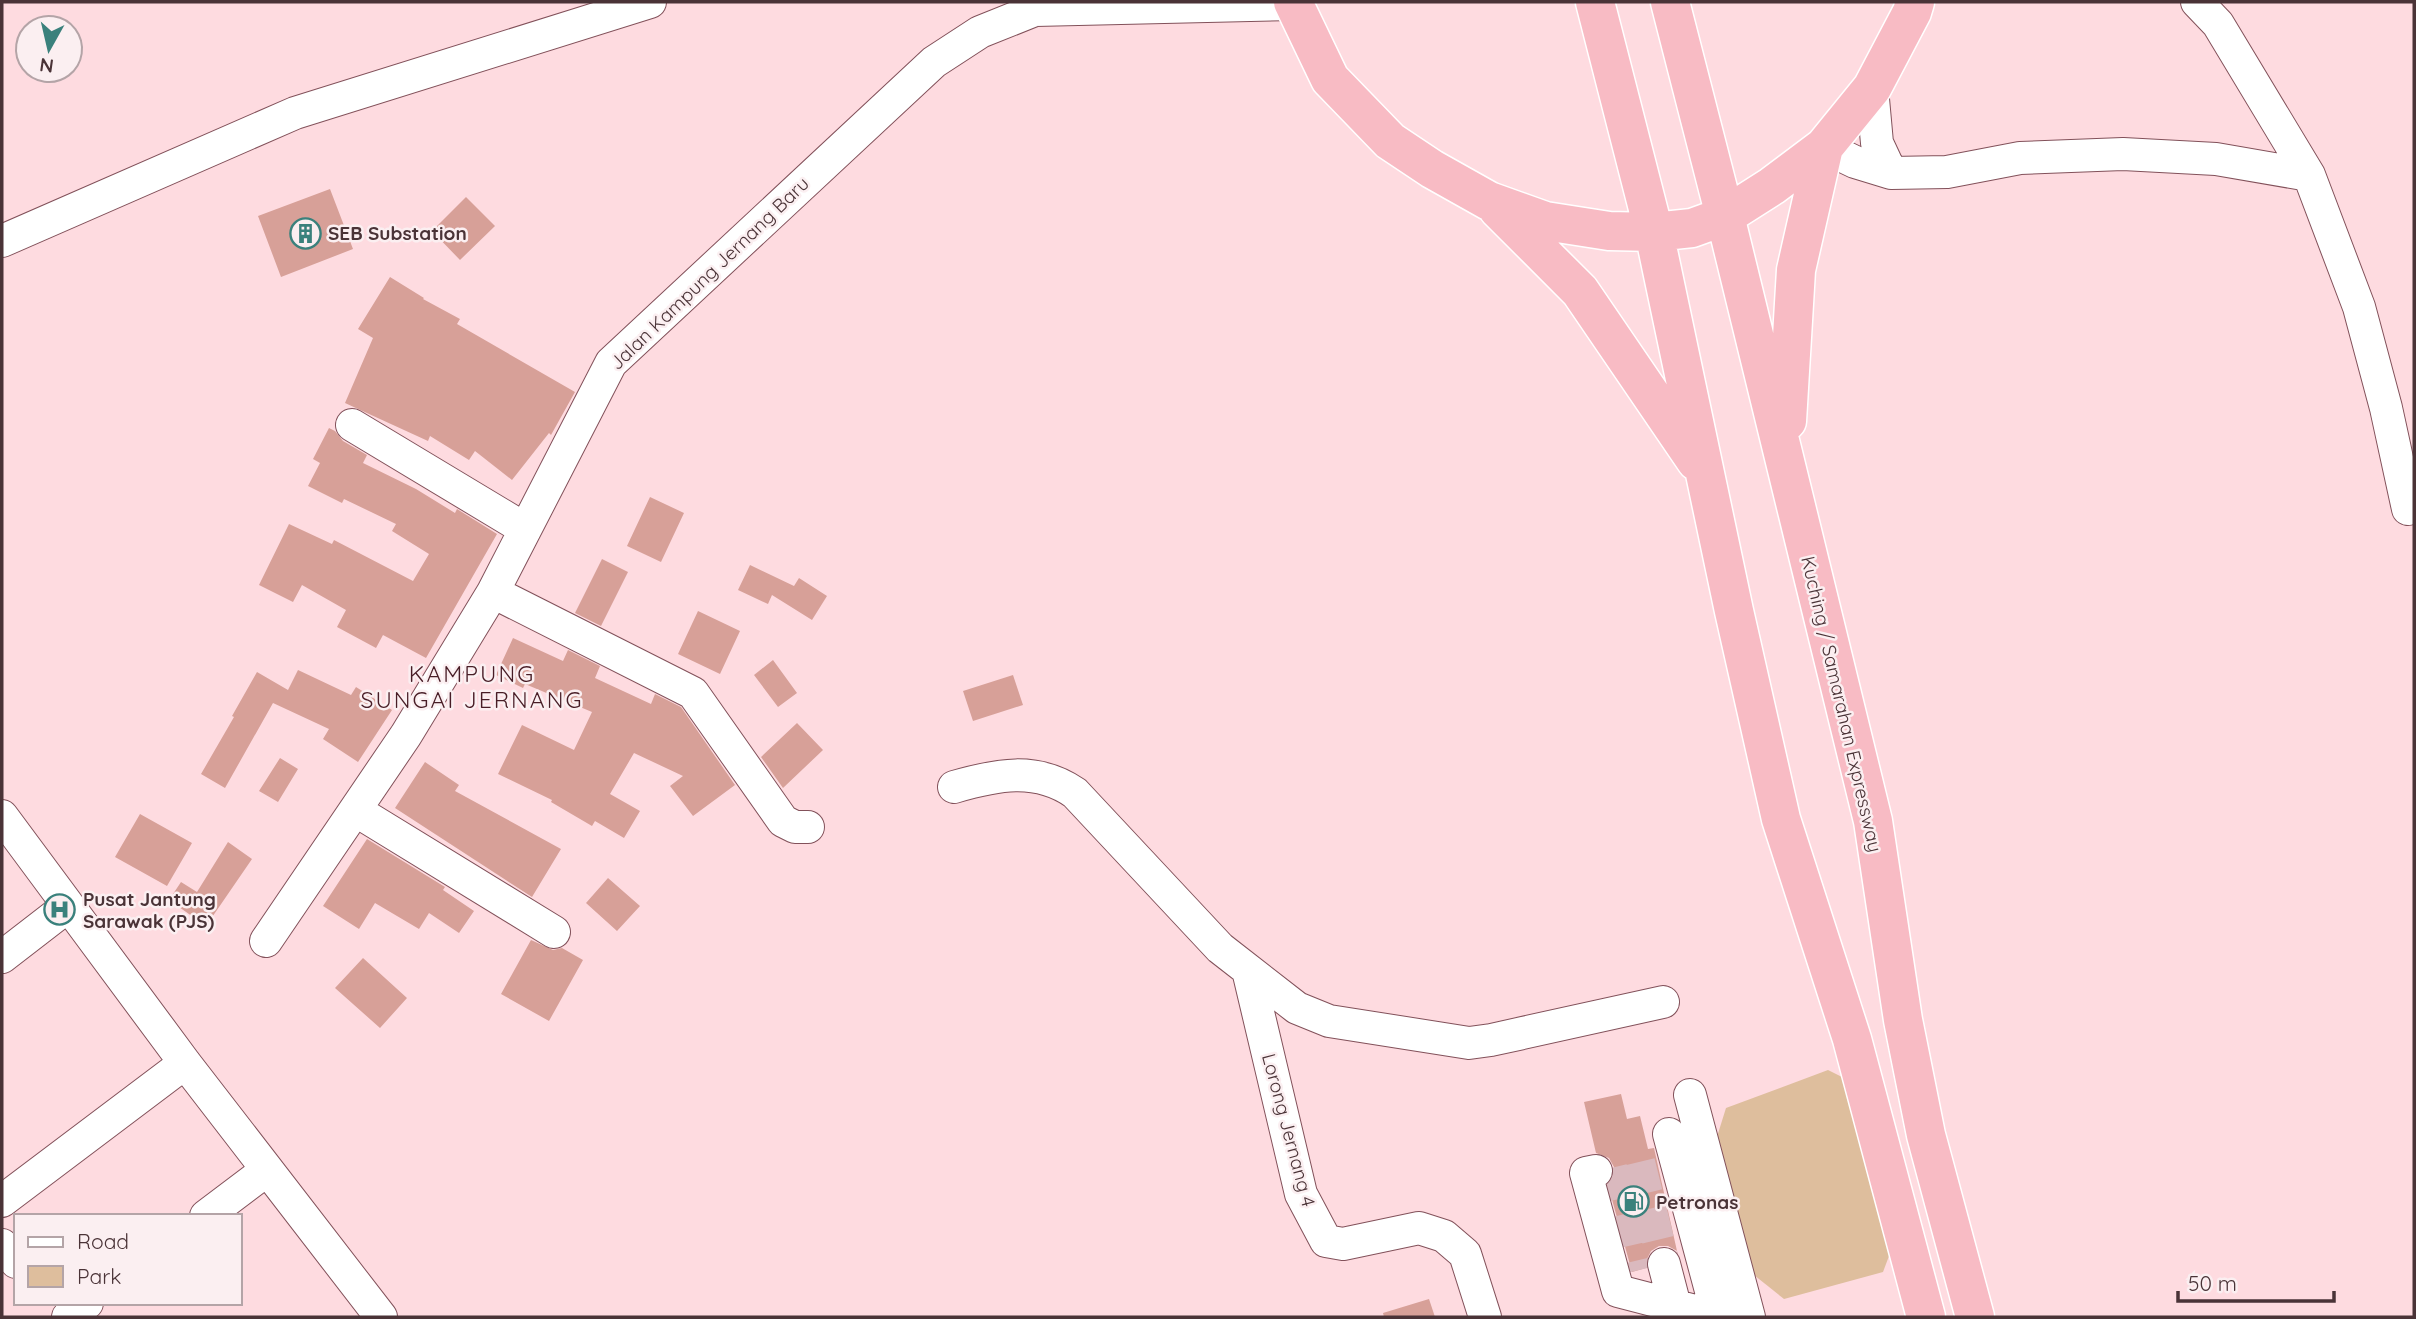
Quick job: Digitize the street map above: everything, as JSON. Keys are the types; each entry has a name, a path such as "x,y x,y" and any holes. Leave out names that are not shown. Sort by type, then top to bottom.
{"highway":[{"path":"1595,2 1654,232 1781,819 1852,1039 1926,1317"},
{"name":"Kuching / Samarahan Expressway","path":"1670,2 1873,821 1903,1020 1926,1135 1975,1317"},
{"path":"1294,3 1330,79 1390,141 1432,169 1489,201 1536,218 1573,226 1654,232 1692,228 1725,216 1772,186 1824,147 1872,88 1915,2"},
{"path":"1785,460 1796,270 1824,147"},
{"path":"1489,201 1580,290 1707,477"}],"street":[{"path":"2,241 295,113 650,2"},
{"path":"2197,2 2218,23 2309,175 2359,307 2386,408 2408,509"},
{"name":"Jalan Kampung Jernang Baru","path":"265,941 406,735 493,592 611,363 934,62 980,32 1035,10 1294,3"},
{"path":"1872,88 1877,143 1891,173"},
{"path":"1824,147 1855,162 1891,173 1947,172 2020,158 2123,154 2216,159 2309,175"},
{"path":"352,425 525,529"},
{"path":"493,592 693,693 783,821 795,827 808,827"},
{"path":"954,787 1004,774 1058,782 1075,793 1220,948 1297,1008 1329,1021 1469,1043 1663,1002"},
{"path":"355,810 554,932"},
{"path":"2,816 185,1063 381,1317"},
{"path":"2,957 68,906"},
{"name":"Lorong Jernang 4","path":"1248,971 1301,1194 1326,1241 1343,1244 1419,1228 1444,1236 1465,1254 1485,1317"},
{"path":"2,1201 185,1063"},
{"path":"1718,1317 1662,1146 1690,1095 1749,1317"},
{"path":"209,1214 267,1170"},
{"path":"1596,1171 1586,1172 1618,1291 1647,1278 1675,1306 1718,1317"},
{"path":"2,1245 14,1260"},
{"path":"66,1317 84,1305"}],"green space":[{"path":"1828,1070 1844,1078 1892,1248 1883,1272 1784,1299 1749,1271 1716,1140 1726,1108"}],"building":[{"name":"SEB Substation","path":"330,189 353,249 281,277 258,216"},
{"path":"466,197 495,226 460,260 432,231"},
{"path":"390,277 460,319 457,324 575,392 551,435 549,433 512,480 475,451 469,460 430,436 428,441 345,403 373,338 358,329"},
{"path":"329,428 343,441 367,455 363,463 416,489 455,513 457,509 497,534 426,658 383,635 376,648 337,627 346,610 302,585 293,602 259,585 289,524 332,544 334,540 413,581 429,554 392,531 396,524 344,499 342,503 308,486 320,463 313,459"},
{"path":"650,497 684,513 661,562 627,546"},
{"path":"602,559 628,572 601,626 575,613"},
{"path":"750,565 794,586 799,578 827,596 812,620 772,595 768,604 738,590"},
{"path":"698,611 740,631 720,674 678,654"},
{"path":"513,638 563,661 568,650 600,666 595,678 651,704 655,694 681,707 735,785 693,816 670,786 683,776 634,753 610,794 640,811 624,838 595,821 592,826 551,802 552,800 498,774 522,725 574,750 592,712 525,684 523,688 496,675"},
{"path":"773,660 797,693 778,707 754,675"},
{"path":"298,670 351,695 356,687 392,710 358,762 323,739 329,729 273,703 225,788 201,774 257,672 288,690"},
{"path":"1013,675 1023,705 973,721 963,691"},
{"path":"797,723 823,750 783,788 761,757"},
{"path":"280,758 298,769 278,802 259,791"},
{"path":"425,762 459,785 455,791 561,849 532,897 395,808"},
{"path":"140,814 192,843 167,886 115,857"},
{"path":"367,839 445,887 443,890 474,911 459,933 429,913 419,929 375,903 359,929 323,906"},
{"path":"228,842 252,859 206,926 169,900 181,882 197,892"},
{"path":"608,878 640,906 617,931 586,903"},
{"path":"531,940 553,950 562,948 583,960 549,1021 501,994"},
{"path":"363,958 407,998 380,1028 335,988"},
{"path":"1621,1094 1627,1119 1640,1116 1648,1149 1654,1148 1677,1251 1668,1246 1659,1246 1651,1251 1646,1268 1632,1272 1608,1185 1614,1176 1614,1167 1609,1158 1596,1153 1584,1102"},
{"path":"1429,1299 1435,1317 1384,1317 1383,1313"}],"tunnel":[{"path":"1639,1162 1664,1264"},
{"path":"1611,1168 1635,1271"}],"place":[{"name":"SEB Substation","path":"305,233"},
{"name":"Pusat Jantung Sarawak (PJS)","path":"60,910"},
{"name":"Petronas","path":"1633,1202"}],"district":[{"name":"KAMPUNG SUNGAI JERNANG","path":"472,686"}]}
